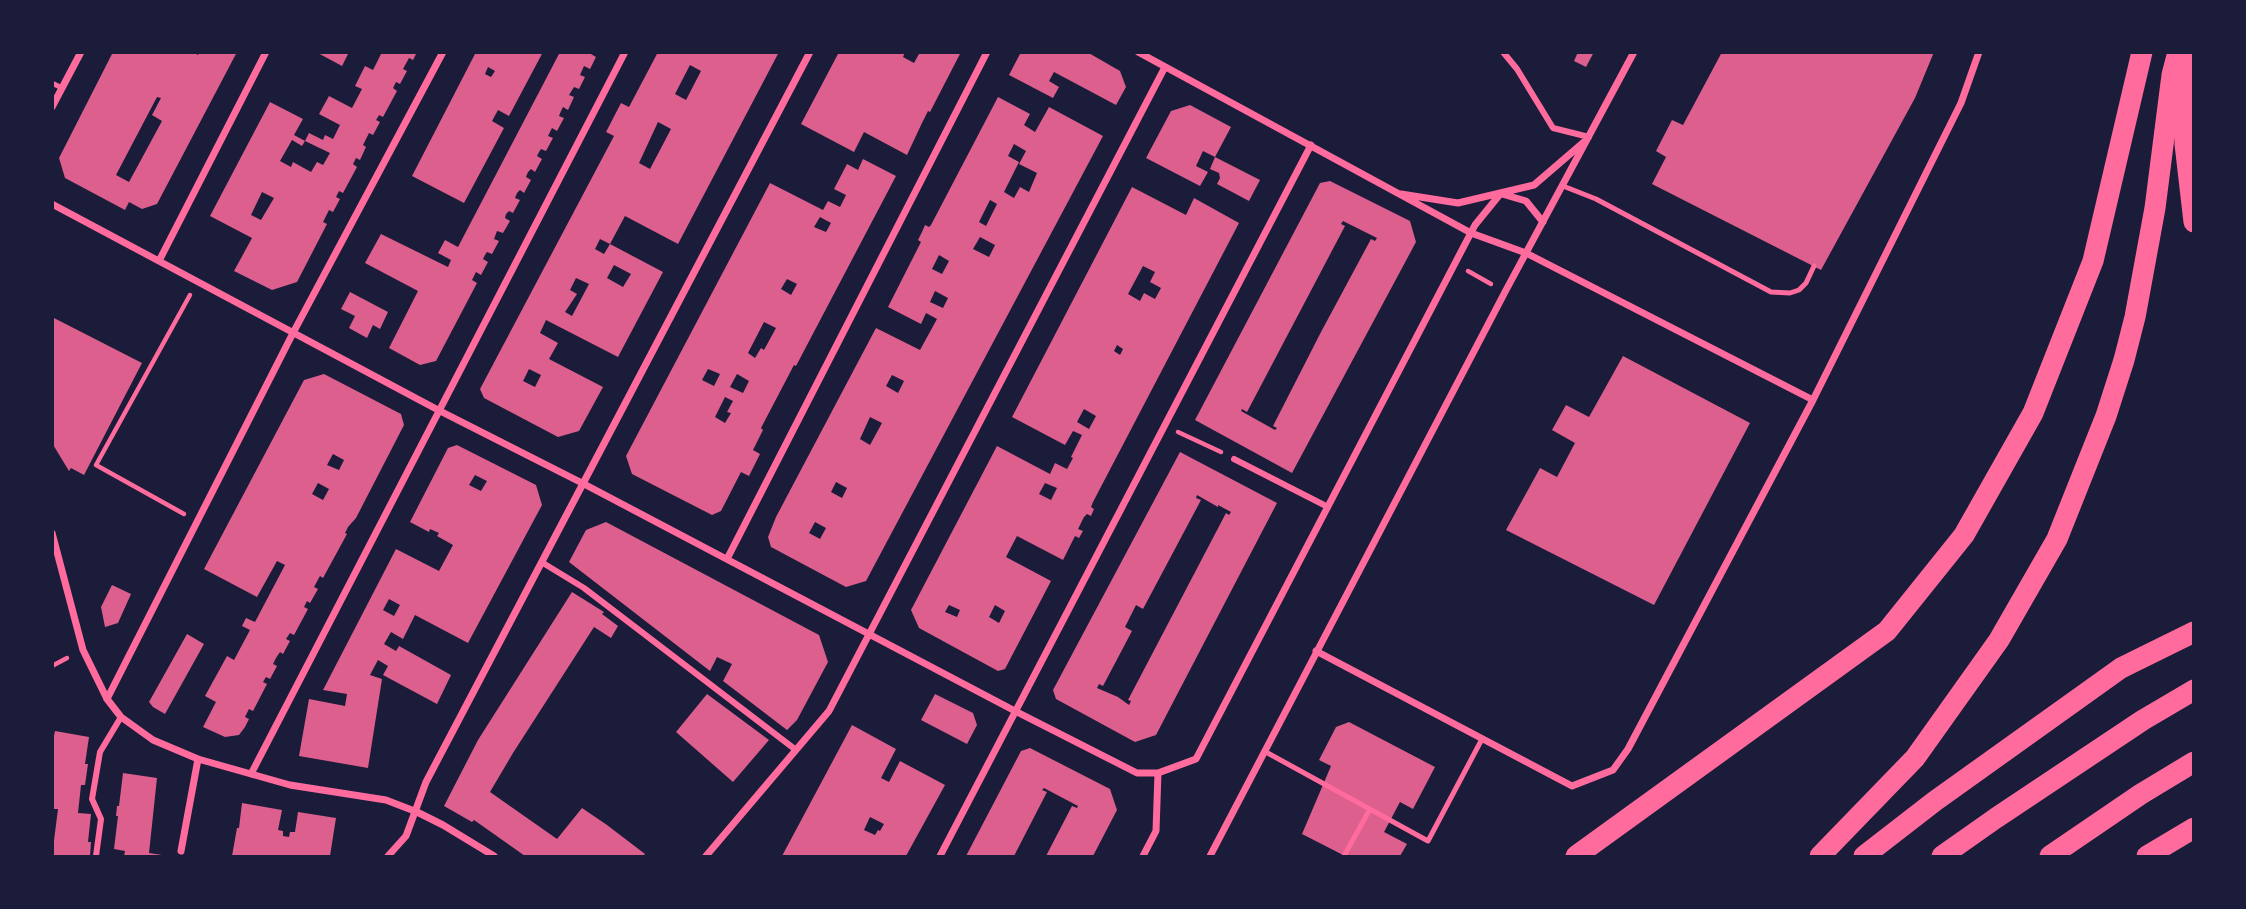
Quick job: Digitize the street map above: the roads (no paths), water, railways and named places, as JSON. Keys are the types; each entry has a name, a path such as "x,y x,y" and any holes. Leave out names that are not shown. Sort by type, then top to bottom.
{"highway":[{"path":"1576,856 1887,631 1964,535 2033,413 2093,261 2142,52"},
{"path":"1820,856 1916,758 1999,640 2057,539 2106,416 2135,317 2145,266 2172,75 2178,52"},
{"path":"2186,52 2185,144 2193,222"},
{"path":"1864,856 1935,801 2121,668 2193,632"},
{"path":"1942,856 2131,727 2193,690"},
{"path":"2050,856 2193,762"},
{"path":"2150,856 2193,828"}],"street":[{"path":"52,107 81,52"},
{"path":"159,261 266,52"},
{"path":"107,699 293,333 443,52"},
{"path":"251,774 625,52"},
{"path":"388,856 406,836 426,782 810,52"},
{"path":"727,559 987,52"},
{"path":"1138,52 1471,233 1526,253 1813,400"},
{"path":"1503,52 1517,69 1553,128 1590,136"},
{"path":"1210,856 1634,52"},
{"path":"1316,651 1572,786 1613,770 1628,749 1813,400 1961,103 1979,52"},
{"path":"706,856 829,711 1165,67"},
{"path":"1397,193 1458,203 1534,185 1590,136"},
{"path":"940,856 1311,145"},
{"path":"52,204 440,411 1015,711 1137,773 1158,773 1196,759 1475,225 1501,193"},
{"path":"1501,193 1526,201 1543,222"},
{"path":"1234,459 1328,508"},
{"path":"52,533 83,650 107,699 121,717 153,740 198,759 290,785 386,800 443,825 494,856"},
{"path":"543,563 584,588 796,750"},
{"path":"96,856 101,819 92,799 100,752 121,717"},
{"path":"180,854 198,759"},
{"path":"1143,856 1156,831 1158,773"}],"lane":[{"path":"52,83 62,88"},
{"path":"1563,186 1596,199 1771,292 1790,293 1799,290 1806,284 1814,267"},
{"path":"1264,751 1428,841 1482,739"},
{"path":"1344,856 1370,809"}]}
